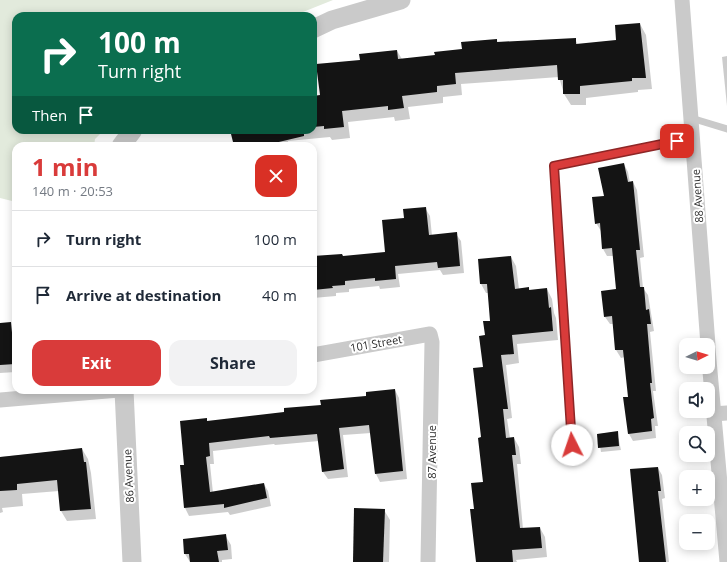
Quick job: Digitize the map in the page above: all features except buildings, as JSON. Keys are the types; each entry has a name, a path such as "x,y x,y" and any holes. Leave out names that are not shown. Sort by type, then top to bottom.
{"street":[{"path":"317,27 332,20 401,0"},
{"name":"88 Avenue","path":"682,0 707,338"},
{"name":"101 Street","path":"317,354 430,334 432,342"},
{"name":"87 Avenue","path":"428,562 432,342"},
{"path":"713,374 720,414 727,562"},
{"path":"0,400 71,394"},
{"name":"86 Avenue","path":"124,394 132,562"}],"lane":[{"path":"691,118 727,129"},
{"path":"572,445 554,166 692,138"}],"shaded area":[{"path":"0,0 333,0 303,12 12,12 12,134 100,134 95,139 95,142 12,142 12,201 0,198"}],"route":[{"path":"572,445 554,166 677,141"}]}
